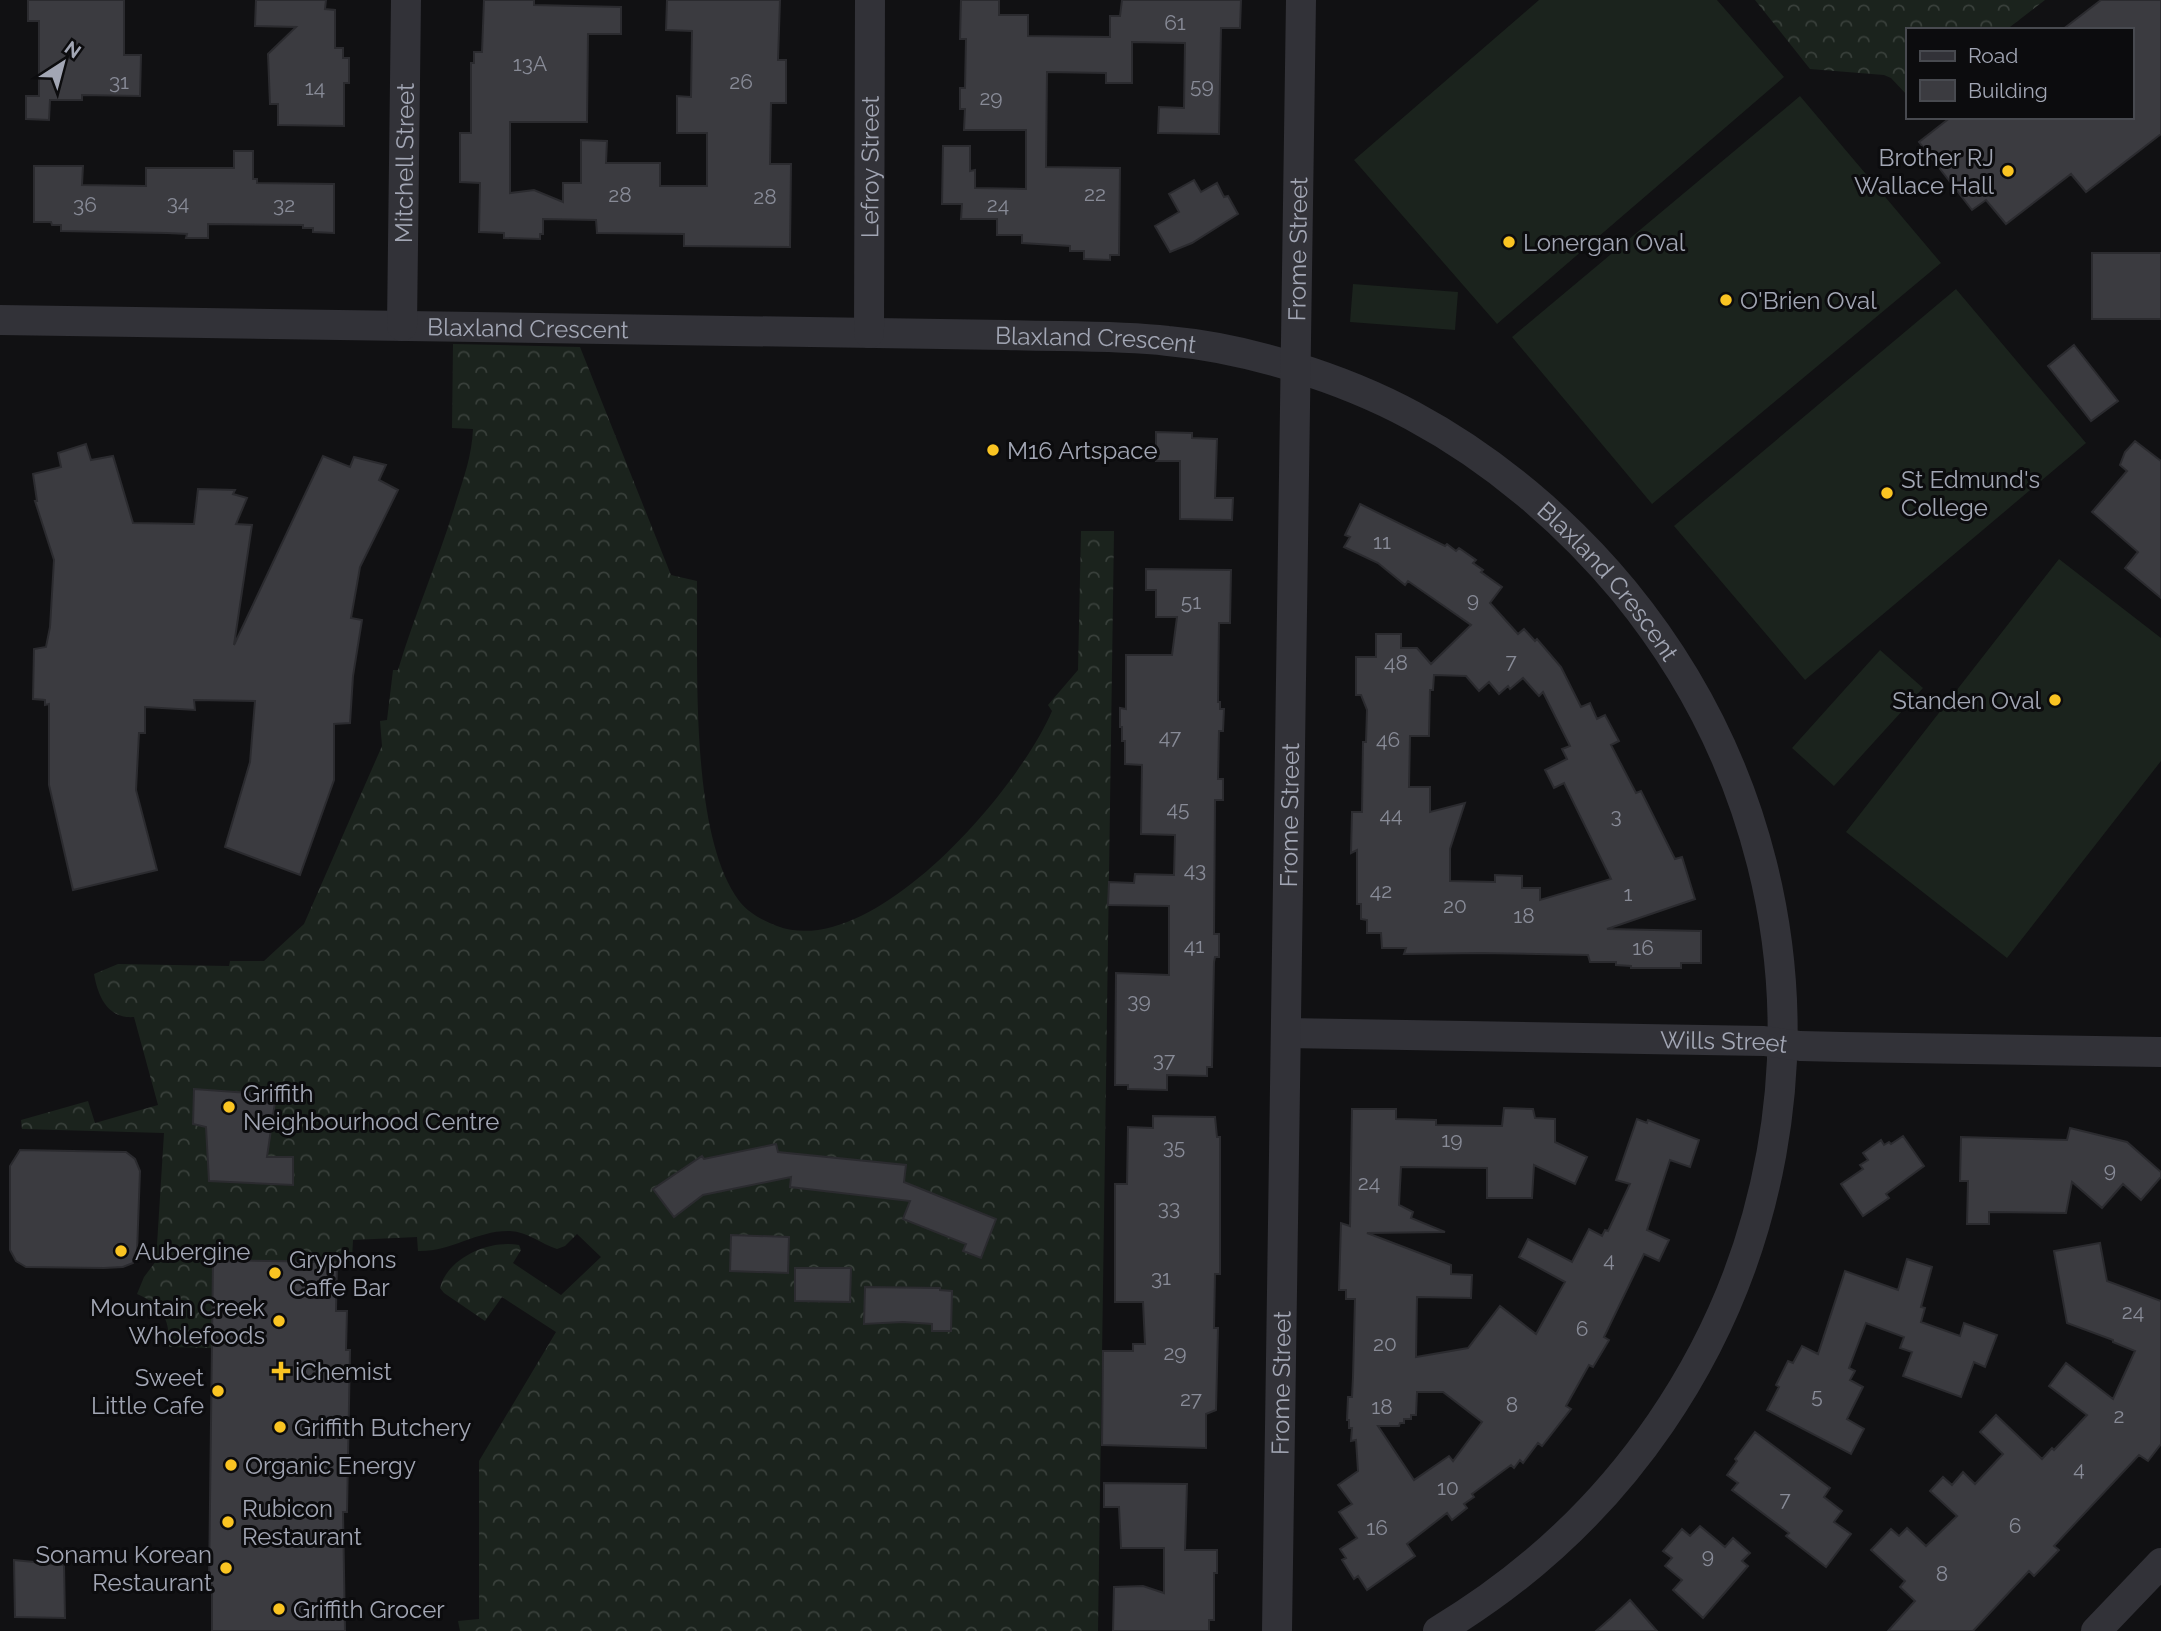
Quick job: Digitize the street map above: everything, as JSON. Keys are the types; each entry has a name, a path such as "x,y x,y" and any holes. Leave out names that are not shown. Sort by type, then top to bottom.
{"street":[{"name":"Mitchell Street","path":"402,326 406,0"},
{"name":"Lefroy Street","path":"869,333 870,0"},
{"name":"Frome Street","path":"1277,1631 1301,0"},
{"name":"Blaxland Crescent","path":"0,320 869,333 1170,341 1243,353 1297,369 1390,404 1438,430 1482,459 1532,498 1608,573 1652,627 1683,674 1732,771 1755,837 1771,895 1778,940 1783,1043 1776,1134 1758,1217 1725,1306 1689,1377 1647,1444 1585,1516 1520,1575 1438,1631"},
{"name":"Wills Street","path":"1286,1033 2161,1052"},
{"path":"2096,1631 2161,1563"}],"green space":[{"name":"Lonergan Oval","path":"1539,0 1717,0 1784,77 1497,324 1354,160"},
{"path":"1755,0 2045,0 2009,28 1906,28 1906,94 1891,78 1884,75 1810,69"},
{"name":"O'Brien Oval","path":"1800,96 1941,263 1652,504 1512,337"},
{"path":"1353,284 1458,292 1455,330 1350,322"},
{"path":"1956,289 2086,443 1805,680 1674,526"},
{"path":"453,344 580,347 671,575 697,581 699,743 710,828 720,865 735,895 753,914 777,926 815,930 855,919 897,894 938,861 976,823 1035,744 1052,711 1048,705 1078,670 1081,531 1114,531 1098,1631 460,1631 458,1621 479,1619 479,1461 556,1332 502,1297 485,1321 444,1293 440,1288 444,1277 471,1253 495,1245 519,1245 521,1250 513,1263 561,1295 601,1257 577,1234 565,1246 557,1249 510,1231 486,1234 442,1248 418,1251 417,1237 353,1240 352,1259 348,1262 213,1260 212,1348 169,1347 166,1321 159,1308 137,1294 144,1277 156,1261 164,1133 22,1129 21,1120 88,1101 95,1123 158,1105 134,1017 117,1014 106,1005 98,991 94,974 118,964 229,966 230,961 264,961 304,924 382,746 380,721 387,720 393,670 398,670 467,466 473,429 452,428"},
{"name":"Standen Oval","path":"2059,559 2161,638 2161,761 2007,958 1846,832"},
{"path":"1880,650 1923,688 1834,786 1792,748"}],"building":[{"path":"28,0 124,0 124,55 141,55 140,96 82,95 82,100 50,100 49,120 26,119 26,96 39,96 39,21 28,21"},
{"path":"256,0 326,0 325,9 335,10 335,48 343,48 343,58 349,58 349,83 344,83 344,126 278,125 278,104 270,104 268,54 296,27 255,26"},
{"path":"484,0 534,0 534,5 621,7 621,34 588,34 587,122 510,122 510,193 534,190 563,202 563,183 581,183 581,140 607,141 606,163 660,163 660,186 707,186 707,133 677,133 677,96 691,97 692,31 666,30 667,0 780,0 778,60 786,60 786,103 771,103 770,164 791,164 790,247 684,246 684,234 597,233 596,220 543,219 543,234 540,234 540,239 504,238 504,233 479,232 480,183 460,182 460,133 471,133 471,63 474,63 474,52 482,52"},
{"path":"961,0 999,0 999,15 1028,15 1028,36 1110,37 1110,16 1120,16 1122,0 1241,0 1240,28 1221,28 1219,134 1158,133 1159,107 1184,108 1185,43 1132,42 1132,83 1106,83 1106,73 1047,72 1046,167 1120,168 1119,255 1110,255 1110,260 1084,259 1084,251 1070,251 1070,246 1022,243 1022,235 997,235 997,219 961,219 962,204 942,204 943,146 970,146 970,171 975,170 975,188 1026,189 1026,130 964,130 965,109 960,109 960,88 965,88 966,39 960,39"},
{"name":"Brother RJ Wallace Hall","path":"2101,0 2161,0 2161,134 2086,192 2071,174 2006,224 1986,200 1972,210 1919,142 1948,119 2133,119 2133,28 2065,28"},
{"path":"234,151 253,151 253,179 257,179 257,183 334,184 334,233 313,232 313,228 303,228 303,225 208,224 208,238 186,238 187,234 61,231 61,225 34,222 34,166 83,166 82,185 146,186 146,168 234,168"},
{"path":"1194,180 1201,192 1217,183 1238,214 1192,243 1170,252 1155,226 1179,212 1169,194"},
{"path":"2092,253 2161,253 2161,319 2092,319"},
{"path":"2074,345 2118,401 2091,421 2048,366"},
{"path":"1156,432 1192,433 1192,438 1217,439 1215,498 1233,498 1232,520 1180,519 1180,461 1156,461"},
{"path":"2135,441 2161,461 2161,598 2125,568 2138,552 2092,512 2127,471 2120,465 2125,452"},
{"path":"86,444 91,460 113,456 133,523 194,524 198,489 235,490 233,494 247,498 236,524 252,525 234,645 323,456 350,467 354,457 386,465 379,480 398,490 360,567 351,618 362,620 353,676 350,723 334,724 334,780 300,875 225,847 250,762 255,701 194,700 195,710 145,707 145,733 139,733 136,790 157,870 73,890 49,785 49,704 45,705 45,700 33,699 34,649 46,647 50,627 54,560 35,501 33,474 61,467 58,453"},
{"path":"1360,504 1445,546 1447,544 1456,551 1459,548 1476,560 1473,563 1483,570 1481,572 1502,587 1490,603 1518,634 1524,629 1535,641 1537,639 1561,667 1581,707 1590,703 1597,719 1605,715 1619,741 1611,745 1636,793 1641,791 1675,859 1682,857 1695,899 1607,929 1701,931 1701,963 1681,963 1681,968 1631,968 1616,965 1616,962 1590,962 1588,955 1404,954 1406,948 1382,948 1381,933 1367,933 1367,920 1361,919 1361,904 1357,904 1357,850 1351,853 1352,812 1362,812 1363,742 1366,742 1367,710 1361,695 1356,695 1356,657 1376,657 1376,634 1401,634 1401,648 1417,648 1431,664 1471,625 1408,581 1405,585 1378,563 1344,547 1350,537 1345,535","holes":["1434,675 1466,676 1479,691 1489,682 1499,694 1523,678 1539,696 1543,692 1570,746 1562,749 1567,759 1545,770 1554,788 1564,783 1611,879 1540,900 1540,888 1522,888 1522,876 1495,875 1495,882 1450,881 1450,849 1465,803 1430,812 1430,787 1409,787 1410,736 1429,736 1430,690 1433,690"]},
{"path":"1146,569 1231,570 1230,623 1219,623 1218,702 1220,709 1224,709 1223,731 1219,731 1218,779 1223,779 1223,800 1215,800 1214,934 1219,934 1219,957 1215,957 1214,962 1212,1067 1207,1067 1207,1076 1167,1075 1167,1090 1128,1089 1128,1085 1115,1085 1116,973 1169,975 1169,906 1108,905 1109,882 1134,883 1135,874 1174,875 1175,835 1141,834 1142,765 1125,764 1125,741 1122,741 1120,727 1120,708 1126,709 1126,655 1172,655 1177,617 1156,617 1156,590 1146,590"},
{"path":"194,1089 276,1095 267,1157 293,1157 293,1185 209,1181 206,1127 193,1124"},
{"path":"1504,1108 1533,1109 1535,1118 1555,1119 1555,1142 1587,1157 1575,1184 1534,1165 1532,1198 1487,1198 1487,1168 1401,1167 1399,1205 1413,1212 1411,1218 1445,1232 1367,1233 1451,1265 1451,1274 1472,1275 1471,1298 1417,1297 1416,1357 1468,1348 1500,1306 1536,1334 1565,1282 1519,1257 1528,1239 1572,1262 1589,1229 1602,1236 1605,1230 1608,1231 1630,1184 1616,1180 1637,1119 1647,1123 1648,1120 1699,1140 1690,1167 1670,1160 1647,1230 1669,1240 1659,1261 1644,1254 1604,1337 1609,1340 1593,1367 1589,1365 1566,1406 1571,1409 1542,1446 1538,1443 1523,1463 1520,1460 1514,1468 1511,1465 1472,1494 1474,1497 1464,1504 1467,1508 1452,1520 1447,1513 1407,1544 1415,1556 1367,1590 1358,1576 1354,1579 1342,1560 1346,1558 1340,1549 1357,1538 1339,1512 1352,1504 1338,1485 1358,1471 1356,1440 1351,1441 1352,1428 1349,1428 1347,1420 1348,1397 1352,1397 1355,1299 1346,1299 1346,1290 1339,1290 1341,1223 1350,1226 1352,1109 1396,1109 1396,1119 1436,1120 1436,1125 1502,1126","holes":["1417,1392 1443,1392 1482,1422 1453,1461 1449,1456 1414,1480 1378,1426 1399,1426 1404,1423 1404,1419 1411,1419 1411,1415 1416,1415"]},
{"path":"1153,1116 1215,1117 1217,1137 1220,1137 1220,1274 1215,1274 1214,1328 1218,1328 1216,1410 1206,1414 1206,1448 1102,1445 1103,1351 1133,1351 1133,1344 1145,1344 1143,1302 1115,1302 1115,1184 1127,1184 1128,1127 1153,1128"},
{"path":"2070,1128 2127,1142 2161,1172 2161,1177 2141,1200 2123,1184 2102,1208 2072,1182 2066,1213 1989,1212 1989,1224 1967,1224 1968,1181 1960,1181 1961,1137 2067,1140"},
{"path":"1903,1136 1924,1166 1886,1194 1889,1198 1863,1216 1841,1184 1863,1169 1860,1165 1868,1160 1863,1153 1881,1140 1884,1145 1889,1142 1891,1144"},
{"path":"776,1144 778,1152 906,1165 904,1182 996,1219 981,1258 963,1251 966,1244 903,1219 910,1201 790,1187 791,1177 703,1195 674,1217 653,1189 702,1156 704,1159"},
{"path":"20,1150 126,1152 135,1159 140,1171 137,1252 133,1263 123,1267 104,1268 26,1267 16,1261 10,1250 10,1166"},
{"path":"731,1235 789,1237 788,1273 730,1271"},
{"path":"2100,1243 2107,1281 2161,1301 2161,1444 2148,1461 2139,1455 2054,1546 2059,1550 2034,1576 2029,1571 1973,1631 1888,1631 1915,1601 1900,1587 1905,1581 1871,1550 1891,1529 1899,1536 1907,1528 1926,1546 1957,1516 1930,1491 1943,1477 1952,1485 1963,1472 1975,1484 2003,1454 1980,1432 1996,1415 2042,1459 2087,1415 2049,1386 2066,1363 2113,1399 2135,1351 2067,1323 2054,1251"},
{"path":"1907,1259 1932,1267 1921,1307 1925,1308 1921,1322 1960,1336 1964,1323 1997,1335 1985,1367 1974,1362 1961,1397 1903,1376 1912,1352 1900,1348 1904,1337 1866,1323 1849,1368 1855,1371 1850,1380 1863,1387 1847,1419 1864,1429 1851,1454 1767,1410 1788,1361 1793,1363 1802,1346 1818,1354 1845,1271 1898,1290"},
{"path":"213,1260 337,1262 336,1311 347,1311 346,1350 350,1350 347,1512 343,1512 345,1631 212,1631 212,1585 209,1585"},
{"path":"795,1268 851,1268 850,1302 795,1301"},
{"path":"865,1287 940,1288 952,1291 951,1331 932,1331 932,1324 864,1324"},
{"path":"1755,1432 1830,1488 1824,1497 1842,1511 1834,1522 1851,1534 1826,1567 1786,1536 1789,1533 1732,1490 1738,1483 1727,1475"},
{"path":"1104,1483 1187,1484 1185,1550 1217,1550 1214,1620 1209,1620 1209,1631 1113,1631 1114,1587 1143,1586 1164,1593 1164,1548 1121,1548 1119,1507 1104,1507"},
{"path":"1700,1526 1725,1547 1733,1538 1750,1553 1742,1561 1748,1566 1703,1618 1673,1590 1682,1580 1665,1566 1672,1558 1663,1551 1682,1529 1690,1536"},
{"path":"14,1560 64,1565 65,1618 15,1617"},
{"path":"1630,1600 1657,1631 1596,1631 1612,1617"}],"place":[{"name":"Brother RJ Wallace Hall","path":"2008,171"},
{"name":"Lonergan Oval","path":"1509,242"},
{"name":"O'Brien Oval","path":"1726,300"},
{"name":"M16 Artspace","path":"993,450"},
{"name":"St Edmund's College","path":"1887,493"},
{"name":"Standen Oval","path":"2055,700"},
{"name":"Griffith Neighbourhood Centre","path":"229,1107"},
{"name":"Aubergine","path":"121,1251"},
{"name":"Gryphons Caffe Bar","path":"275,1273"},
{"name":"Mountain Creek Wholefoods","path":"279,1321"},
{"name":"iChemist","path":"281,1371"},
{"name":"Sweet Little Cafe","path":"218,1391"},
{"name":"Griffith Butchery","path":"280,1427"},
{"name":"Organic Energy","path":"231,1465"},
{"name":"Rubicon Restaurant","path":"228,1522"},
{"name":"Sonamu Korean Restaurant","path":"226,1568"},
{"name":"Griffith Grocer","path":"279,1609"}]}
